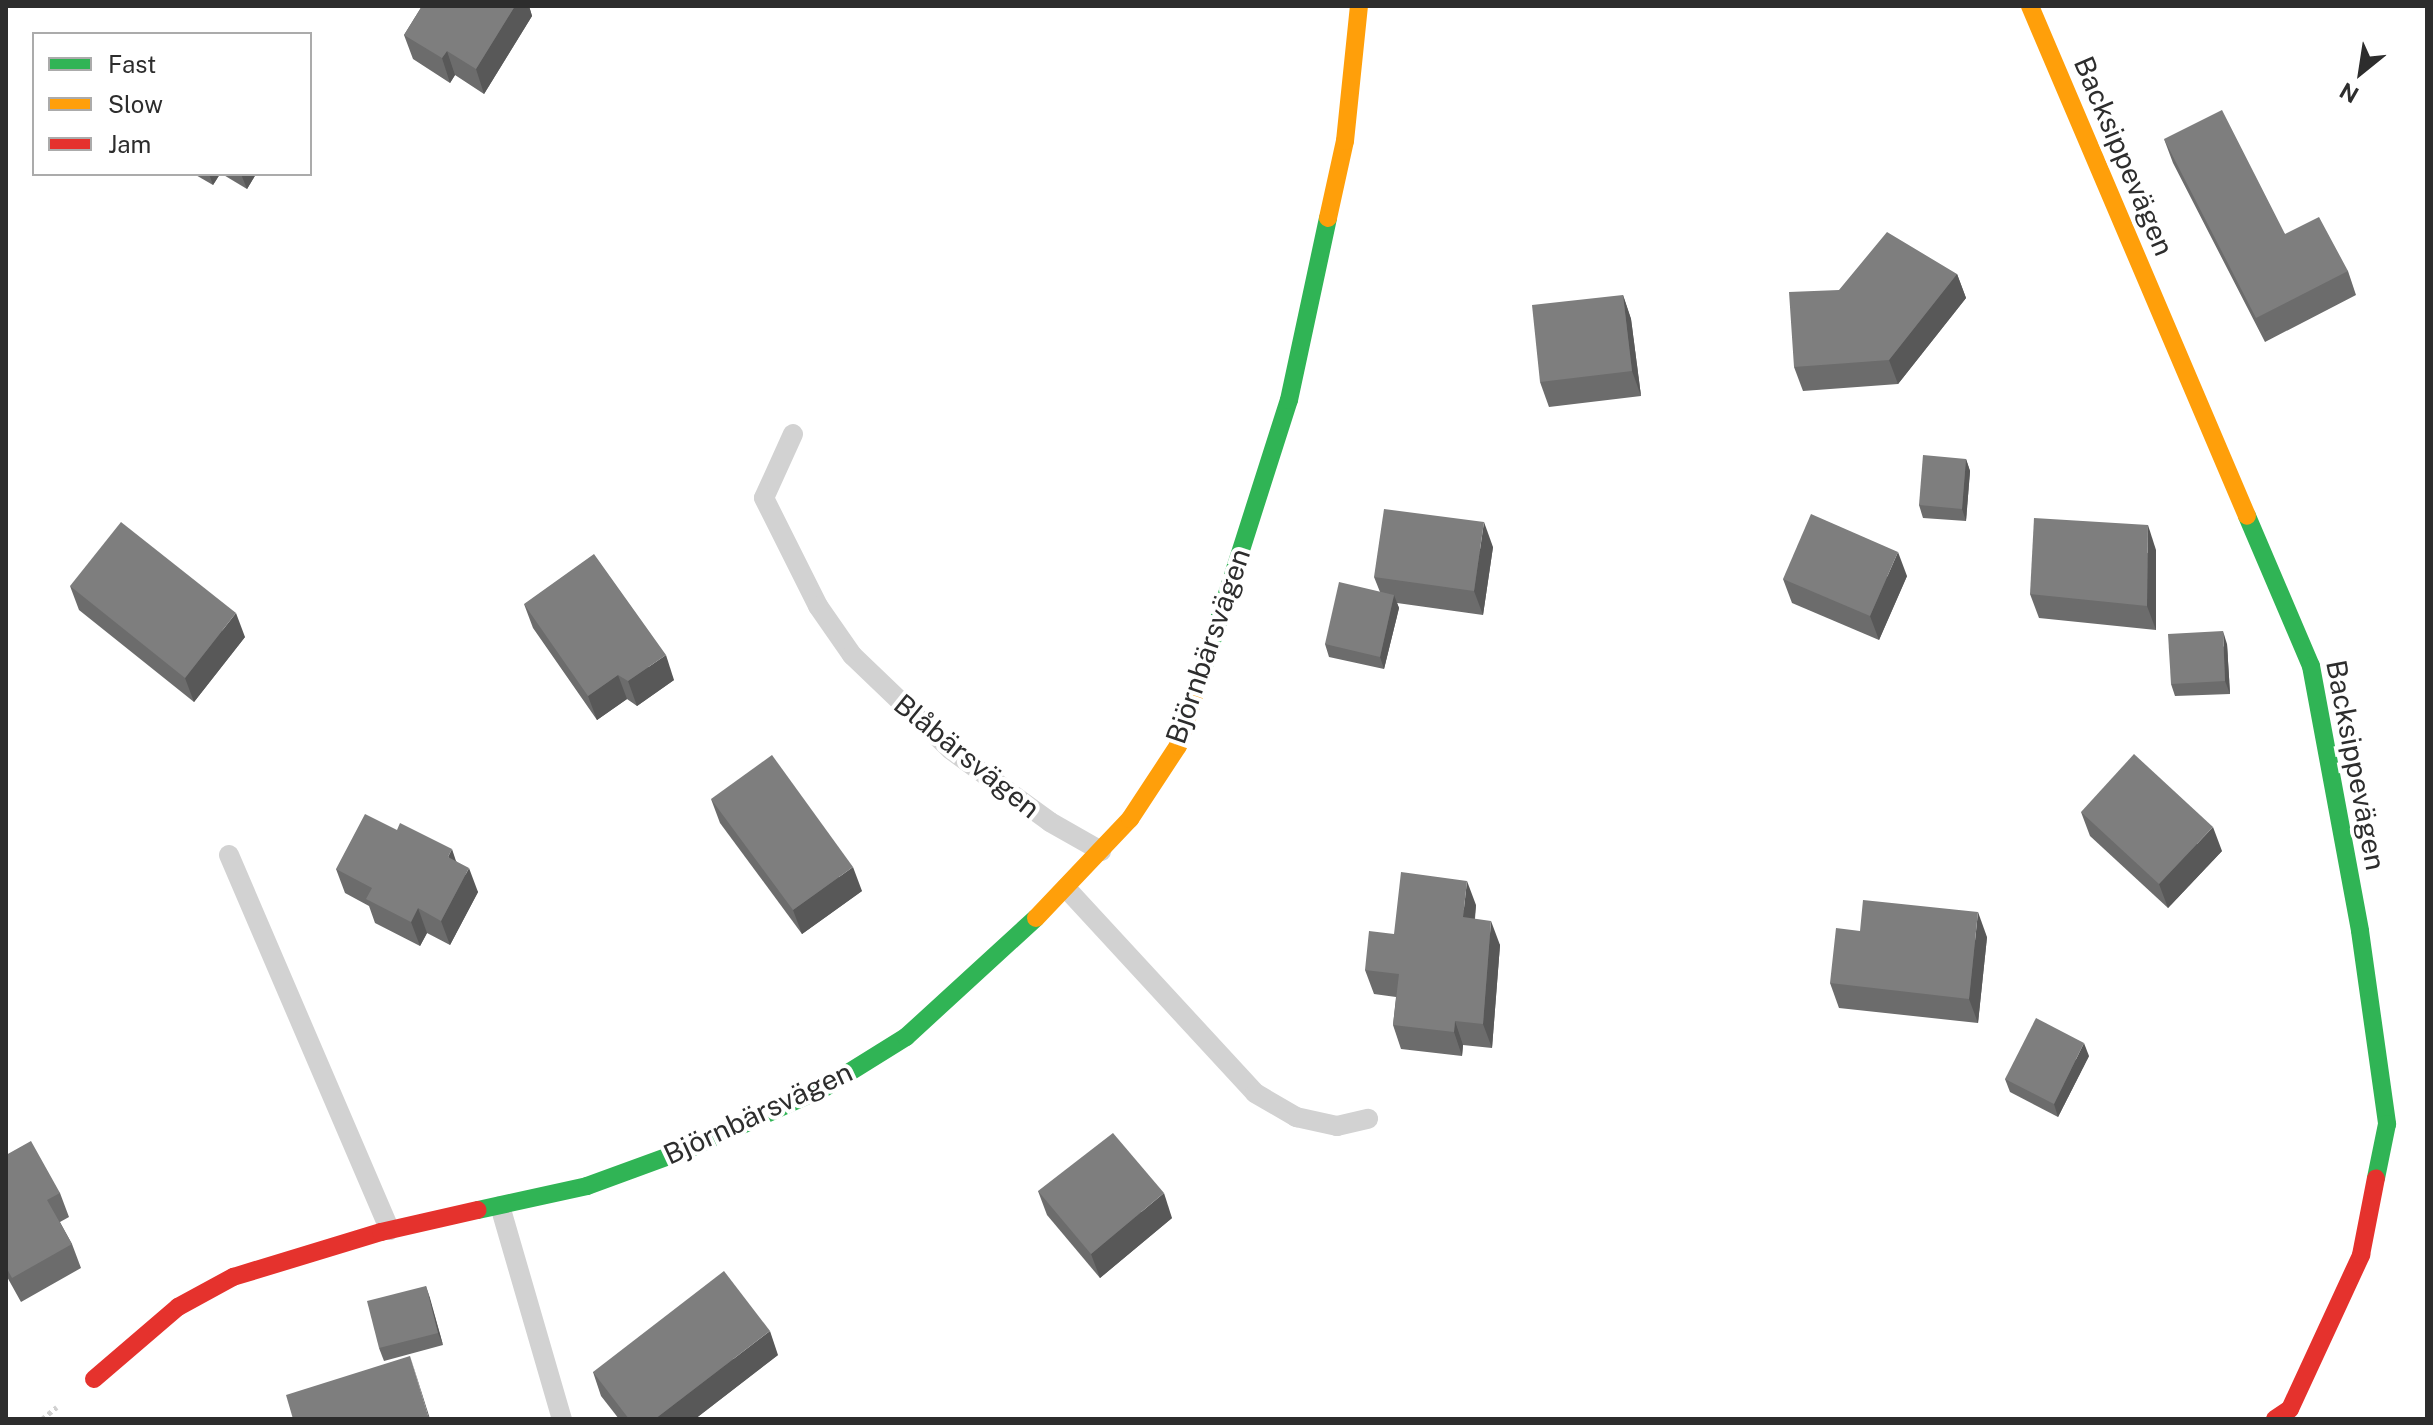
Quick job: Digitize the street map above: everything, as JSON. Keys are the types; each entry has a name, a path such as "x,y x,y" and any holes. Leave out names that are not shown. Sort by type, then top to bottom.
{"street":[{"name":"Björnbärsvägen","path":"94,1379 178,1307 233,1277 390,1230 587,1186 691,1148 824,1088 906,1037 1066,888 1101,851 1130,819 1178,746 1289,400 1345,141 1359,6"},
{"name":"Backsippevägen","path":"2030,6 2311,666 2360,931 2387,1124 2361,1255 2290,1409 2275,1419"}],"lane":[{"name":"Blåbärsvägen","path":"793,434 764,498 818,606 852,655 951,750 1050,822 1101,851"},
{"path":"229,855 390,1230"},
{"path":"1066,888 1255,1093 1296,1117 1337,1126 1368,1119"},
{"path":"500,1206 562,1419"}],"building":[{"path":"422,6 515,6 476,69 447,51 442,58 404,35"},
{"path":"2222,110 2285,234 2319,217 2348,271 2256,318 2164,139"},
{"path":"1887,232 1957,274 1889,360 1794,367 1789,292 1839,290"},
{"path":"1623,295 1632,371 1540,382 1532,305"},
{"path":"1923,455 1966,459 1962,509 1919,505"},
{"path":"1384,509 1484,522 1474,591 1374,577"},
{"path":"1811,514 1898,552 1870,616 1783,579"},
{"path":"2034,518 2148,525 2147,606 2030,594"},
{"path":"121,522 236,613 185,678 70,586"},
{"path":"594,554 666,655 628,681 618,675 588,696 524,604"},
{"path":"1339,582 1394,595 1380,657 1325,644"},
{"path":"2223,631 2225,681 2171,684 2168,634"},
{"path":"2134,754 2213,827 2159,884 2081,812"},
{"path":"772,755 853,867 793,910 711,799"},
{"path":"365,814 397,830 400,823 452,849 448,857 469,868 441,921 418,908 411,922 366,899 372,888 336,869"},
{"path":"1401,872 1467,881 1463,917 1491,921 1483,1024 1455,1021 1454,1032 1393,1025 1399,974 1365,970 1369,931 1394,934"},
{"path":"1863,900 1978,912 1969,999 1830,983 1836,928 1860,931"},
{"path":"2036,1018 2084,1043 2054,1104 2005,1079"},
{"path":"1113,1133 1164,1193 1091,1254 1038,1191"},
{"path":"31,1141 60,1193 47,1200 72,1244 12,1278 6,1267 6,1155"},
{"path":"724,1271 770,1331 655,1419 629,1419 593,1372"},
{"path":"426,1286 438,1333 379,1348 367,1301"},
{"path":"410,1356 429,1419 293,1419 286,1395"}],"traffic: fast":[{"path":"1204,666 1289,400 1328,218"},
{"path":"2247,516 2311,666 2360,931 2387,1124 2376,1178"},
{"path":"478,1210 587,1186 691,1148 824,1088 906,1037 1036,918"}],"traffic: slow":[{"path":"1328,218 1345,141 1359,6"},
{"path":"2030,6 2247,516"},
{"path":"1036,918 1130,819 1178,746 1204,666"}],"traffic: jam":[{"path":"2275,1419 2290,1409 2361,1255 2376,1178"},
{"path":"94,1379 178,1307 233,1277 381,1232 478,1210"}]}
